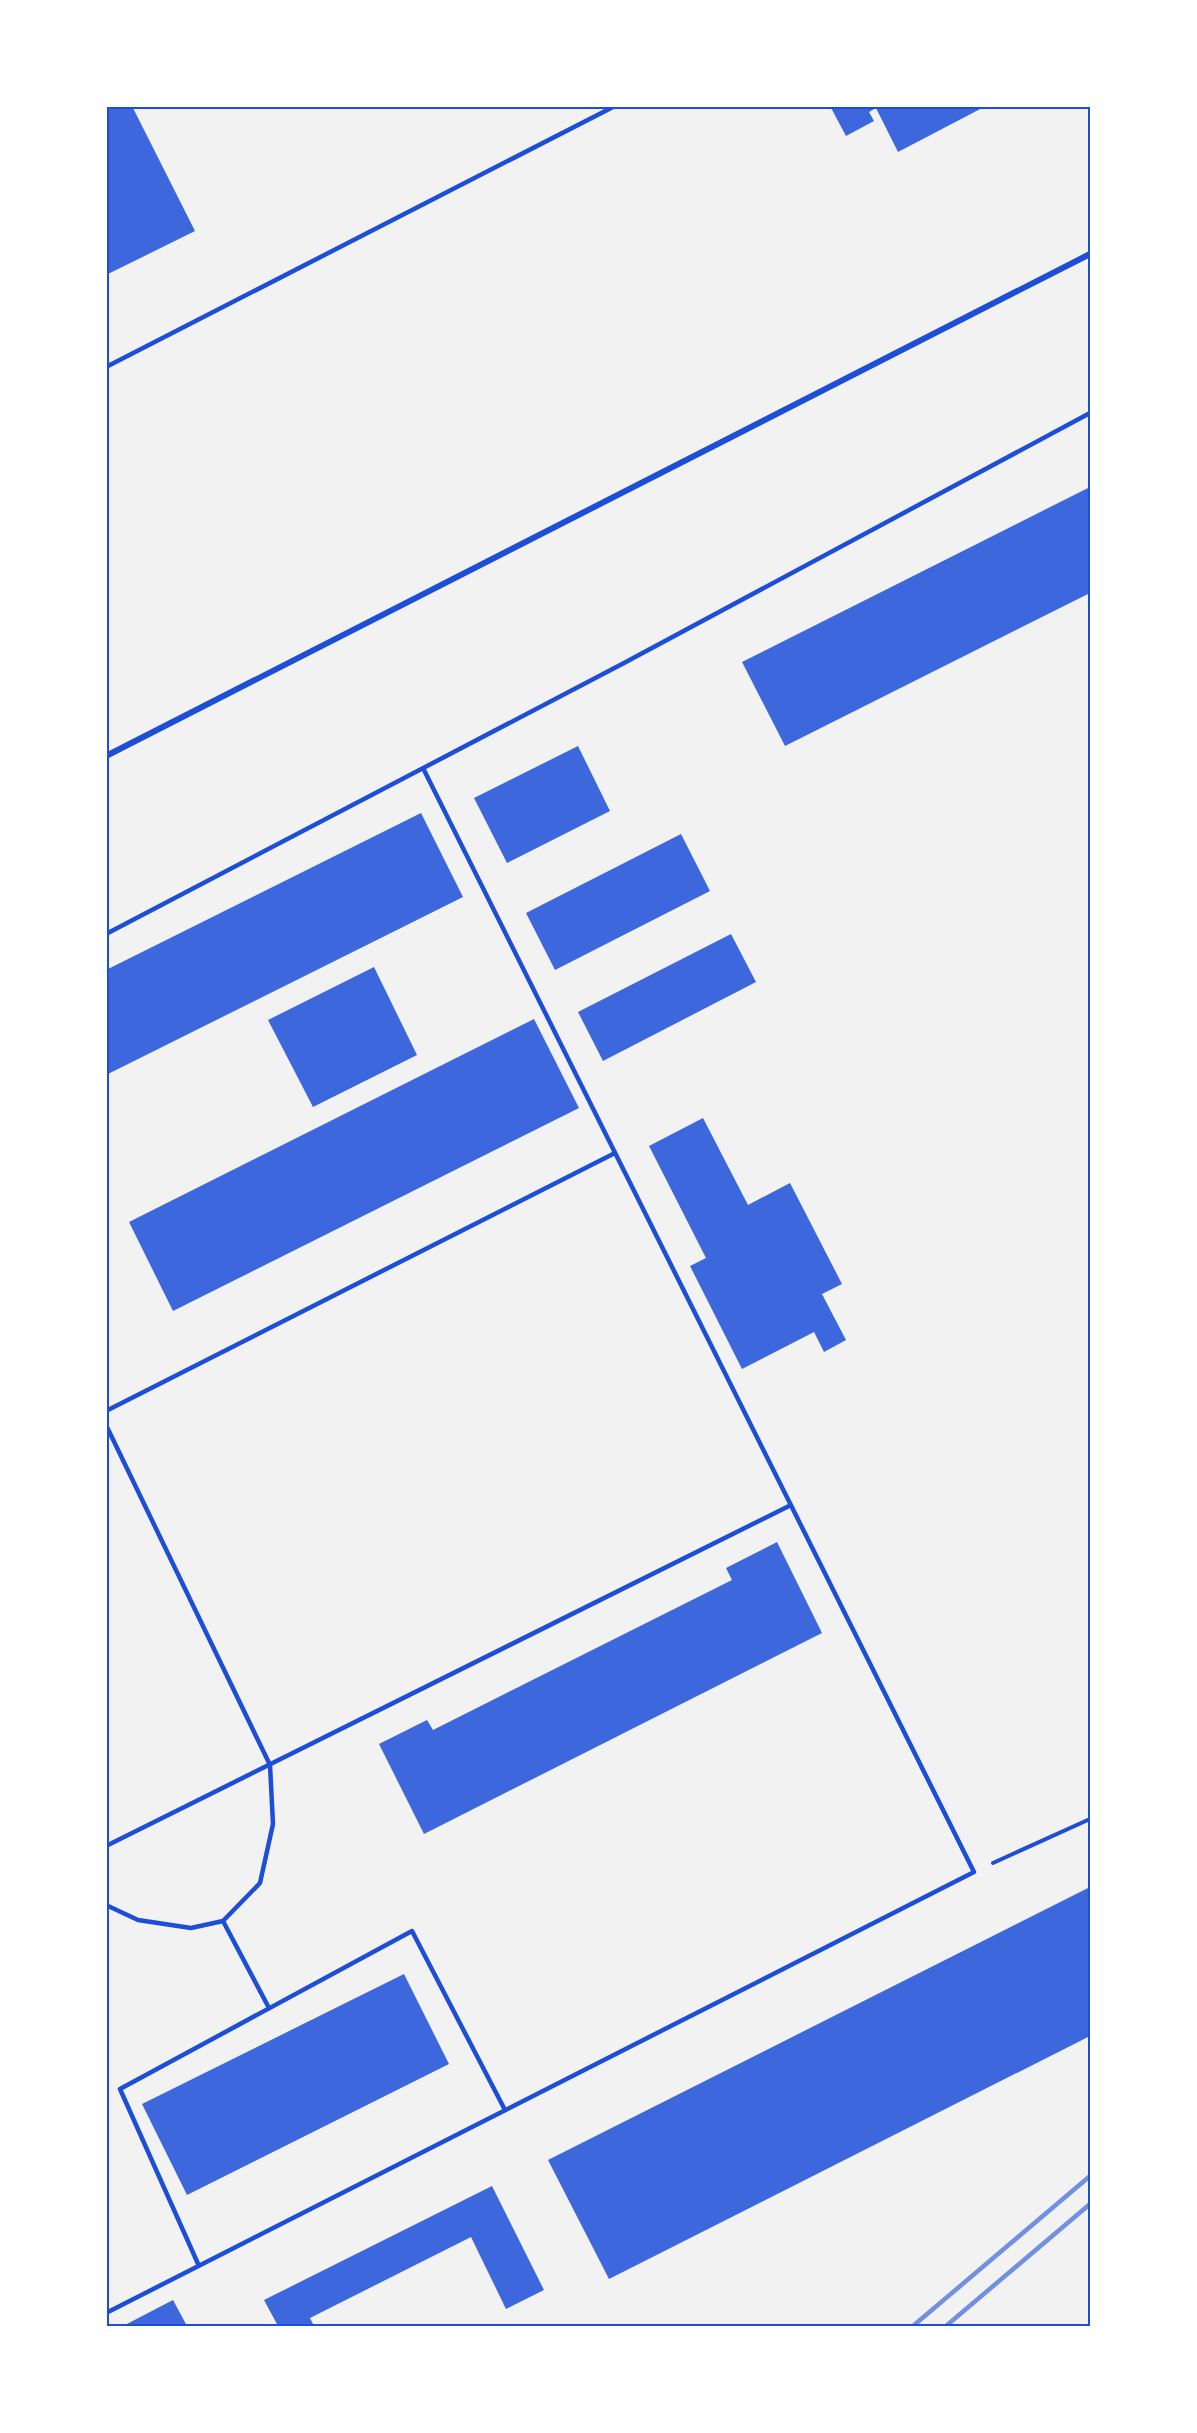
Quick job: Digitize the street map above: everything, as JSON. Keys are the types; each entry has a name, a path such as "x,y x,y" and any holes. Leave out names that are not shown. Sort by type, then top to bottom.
{"street":[{"path":"106,756 1090,254"}],"lane":[{"path":"106,368 615,106"},
{"path":"106,934 624,663 1090,413"},
{"path":"106,2313 974,1872 423,768"},
{"path":"106,1411 615,1153"},
{"path":"106,1425 270,1764 273,1824 260,1883 223,1921 191,1928 138,1920 106,1905"},
{"path":"106,1846 790,1505"},
{"path":"223,1921 269,2008"},
{"path":"199,2266 120,2089 412,1931 505,2110"}],"path":[{"path":"974,1872 1090,1819"}],"building":[{"path":"106,106 132,106 195,231 106,275"},
{"path":"830,106 986,106 898,152 876,108 869,112 874,121 846,136"},
{"path":"1090,487 1090,593 785,746 742,662"},
{"path":"578,746 610,811 507,863 474,798"},
{"path":"421,813 463,897 106,1075 106,970"},
{"path":"681,834 710,891 555,970 526,913"},
{"path":"731,934 756,982 603,1061 578,1012"},
{"path":"374,967 417,1055 313,1107 268,1020"},
{"path":"534,1019 579,1108 173,1311 129,1222"},
{"path":"703,1118 748,1205 790,1183 842,1284 822,1294 846,1340 824,1352 814,1332 742,1369 690,1266 706,1258 649,1146"},
{"path":"777,1542 822,1633 424,1834 379,1744 427,1720 433,1730 732,1580 726,1568"},
{"path":"1090,1887 1090,2036 609,2279 548,2160"},
{"path":"404,1974 449,2064 187,2195 142,2104"},
{"path":"492,2186 544,2290 506,2309 471,2237 310,2318 314,2326 278,2326 264,2300"},
{"path":"173,2300 187,2326 123,2326"}],"railway":[{"path":"913,2326 1090,2176"},
{"path":"946,2326 1090,2204"}]}
